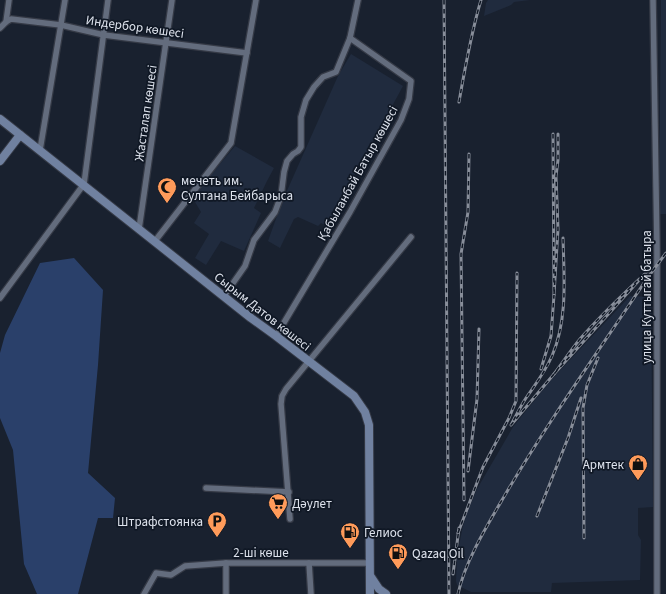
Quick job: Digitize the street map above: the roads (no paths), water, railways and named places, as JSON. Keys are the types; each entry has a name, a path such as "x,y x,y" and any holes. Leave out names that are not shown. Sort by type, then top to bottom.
{"main road":[{"name":"Сырым Датов көшесі","path":"0,119 224,296 354,396 365,412 369,425 370,594"},
{"path":"0,161 20,135"},
{"path":"370,574 379,589 386,594"}],"street":[{"path":"0,28 6,22 9,0"},
{"path":"40,150 65,0"},
{"path":"0,298 84,184 108,0"},
{"name":"Жасталап көшесі","path":"139,229 172,0"},
{"path":"154,241 231,143 256,0"},
{"path":"224,296 245,266 254,240 275,212 281,196 284,172 287,162 301,147 301,117 306,100 314,87 323,77 336,72 350,38 358,0"},
{"name":"улица Куттыгай батыра","path":"653,0 657,248 657,594"},
{"name":"Индербор көшесі","path":"6,22 11,20 61,25 104,35 247,53"},
{"name":"Қабыланбай Батыр көшесі","path":"276,336 350,212 401,120 409,99 411,81 350,38"},
{"path":"290,520 281,404 282,396 286,389 411,237"},
{"path":"206,488 289,492"},
{"path":"226,563 226,594"},
{"name":"2-ші көше","path":"144,594 156,574 171,575 185,566 226,563 369,563"},
{"path":"310,563 311,594"}],"railway":[{"path":"444,0 449,594"},
{"path":"459,102 471,38 481,0"},
{"path":"553,134 554,295 558,229 556,176 558,160 558,134"},
{"path":"464,500 461,254 468,212 469,154"},
{"path":"554,374 511,425 524,401 540,378 552,356 557,342 561,327 564,298 563,238"},
{"path":"458,594 461,581 471,556 491,518 539,439 648,277 666,253"},
{"path":"642,277 554,374 588,330 648,271"},
{"path":"458,533 483,467 509,418 516,401 517,273"},
{"path":"541,369 551,336 554,295"},
{"path":"468,471 477,399 479,329"},
{"path":"584,538 583,408 587,385 598,358"},
{"path":"537,516 568,438 581,398"},
{"path":"453,574 459,528"}],"place":[{"name":"мечеть им. Султана Бейбарыса","path":"167,204"},
{"name":"Армтек","path":"638,481"},
{"name":"Дәулет","path":"278,520"},
{"name":"Штрафстоянка","path":"217,538"},
{"name":"Гелиос","path":"350,549"},
{"name":"Qazaq Oil","path":"398,570"}]}
